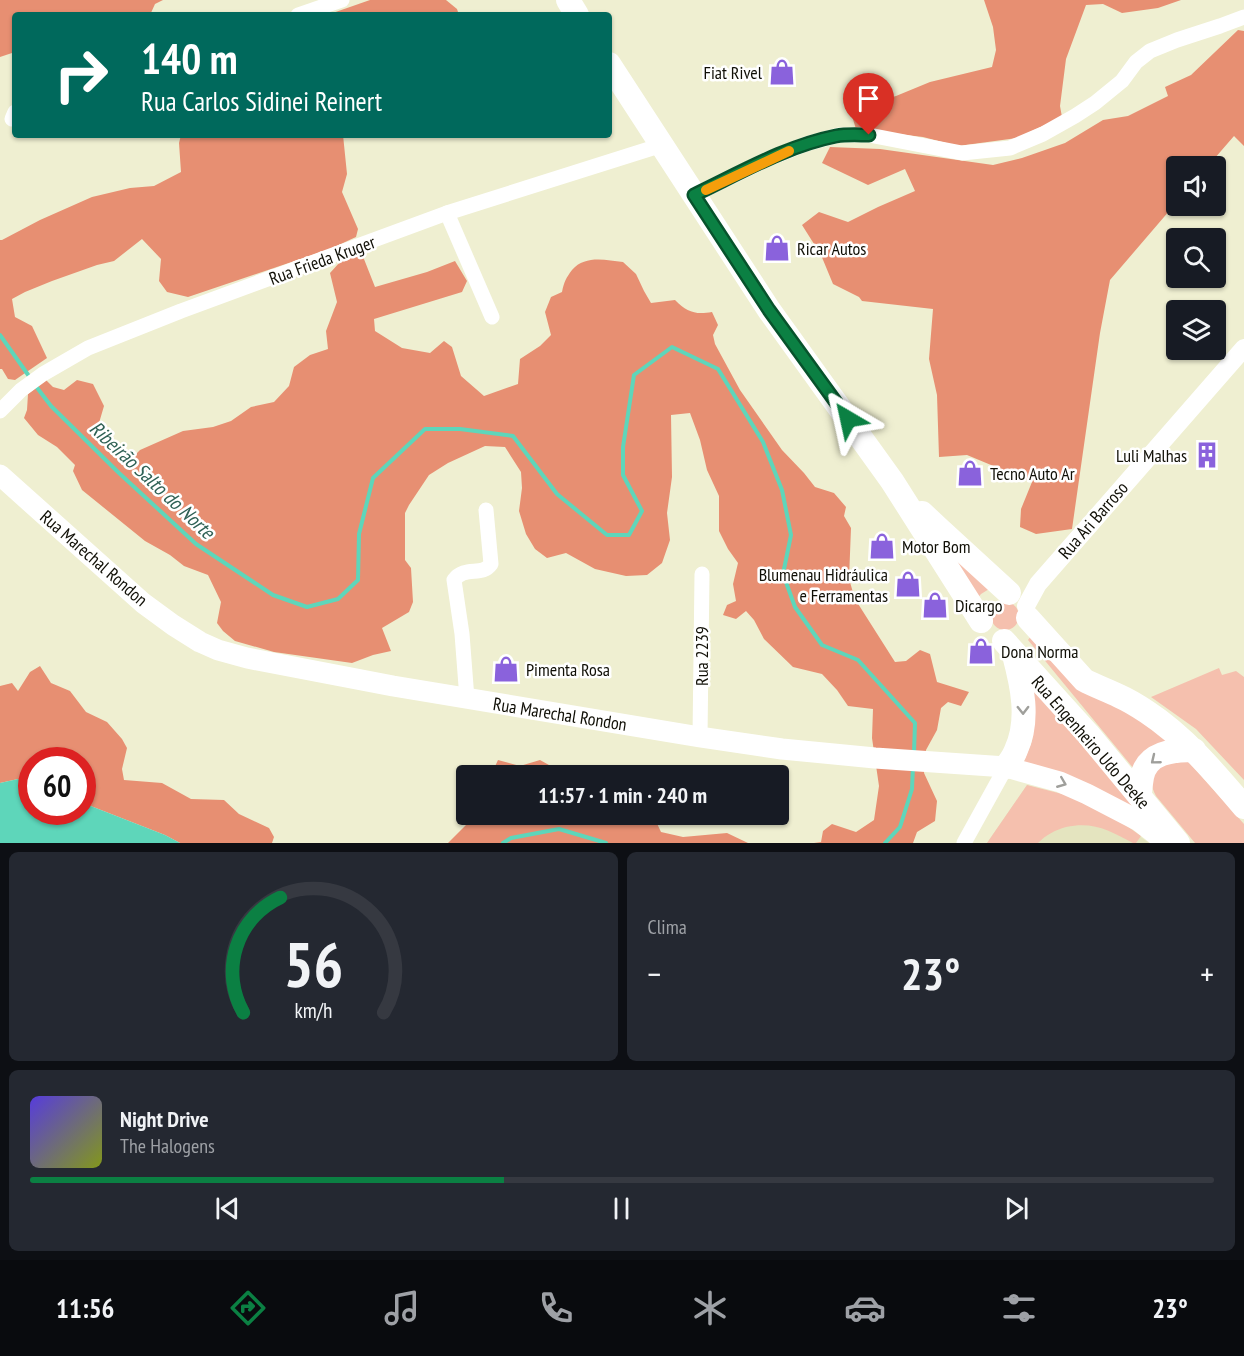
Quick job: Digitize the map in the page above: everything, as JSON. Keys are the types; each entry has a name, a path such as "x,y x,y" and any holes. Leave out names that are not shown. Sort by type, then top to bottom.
{"main road":[{"name":"Rua Engenheiro Udo Deeke","path":"612,69 769,310 892,481 981,621"},
{"name":"Rua Marechal Rondon","path":"0,475 143,603 200,642 218,650 247,658 467,699 700,737 782,749 1006,767 1060,782 1087,794 1139,821 1167,843"},
{"name":"Rua Engenheiro Udo Deeke","path":"892,481 938,528 1020,603 1084,680 1119,696 1147,712 1165,726 1194,750 1244,807"},
{"path":"1006,767 1017,749 1023,727 1023,704 1020,680 1008,647 988,634 981,621 984,602 994,594 1020,603 1026,628 1008,647"},
{"name":"Rua Engenheiro Udo Deeke","path":"1008,647 1088,734 1178,843"},
{"path":"1140,796 1142,775 1151,760 1163,753 1194,750"}],"street":[{"path":"307,12 342,0"},
{"path":"694,195 768,159 806,144 839,135 869,135 962,153 1010,148 1043,134 1075,116 1122,81 1136,62 1150,51 1244,17"},
{"name":"Rua Frieda Kruger","path":"0,411 21,390 43,374 88,348 181,311 447,213 662,145"},
{"path":"447,213 492,317"},
{"name":"Rua Ari Barroso","path":"1020,603 1244,348"},
{"path":"467,699 462,634 454,580 459,574 484,570 491,564 486,510"},
{"name":"Rua 2239","path":"700,737 702,574"},
{"path":"964,843 1006,767"}],"shaded area":[{"path":"0,0 163,0 155,4 151,12 12,12 12,53 0,57"},
{"path":"370,0 446,0 458,12 336,12"},
{"path":"984,0 1181,0 1158,8 1122,13 1103,4 1086,5 1066,59 1060,106 1062,117 1017,138 958,146 923,137 856,129 851,113 854,108 896,96 930,82 992,67 996,50 993,27"},
{"path":"1238,30 1244,31 1244,146 1234,136 1217,156 1166,156 1166,215 1110,280 1100,333 1072,529 1036,534 1020,527 1021,509 1032,482 967,455 939,457 937,395 929,359 933,309 862,301 859,297 833,284 821,255 802,225 819,212 848,222 915,191 905,169 868,185 822,163 830,147 880,149 993,165 1065,143 1103,120 1128,116 1168,96 1165,87 1191,75"},
{"path":"180,138 343,138 347,174 342,192 358,229 356,237 330,249 188,297 167,292 159,281 161,259 142,239 114,261 52,281 12,299 15,317 32,326 47,358 15,380 8,379 0,369 0,240 92,197 130,188 154,186 181,172"},
{"path":"362,254 375,287 427,272 455,261 467,281 462,292 374,319 375,331 402,348 430,353 444,341 452,347 461,376 484,396 518,384 520,359 540,346 551,335 545,312 551,297 562,292 564,283 572,270 583,262 602,260 623,262 636,274 651,303 675,300 692,312 712,312 718,325 713,335 715,344 740,390 782,450 815,487 834,493 846,507 844,516 851,528 849,579 855,599 895,662 906,661 920,650 930,654 937,682 969,692 961,706 948,702 941,708 937,730 926,750 924,773 937,801 935,821 917,832 913,843 814,843 821,842 823,831 832,824 856,832 874,820 879,786 872,738 873,709 848,706 822,674 793,667 764,639 754,620 746,611 736,619 723,615 727,605 736,601 733,584 738,563 719,531 719,496 707,470 700,440 690,413 671,415 672,477 667,513 670,540 662,563 647,575 626,576 595,569 566,553 547,558 535,549 526,534 519,511 522,488 521,472 505,447 485,446 448,463 429,475 405,513 405,560 411,568 413,602 409,612 382,628 391,651 352,663 274,652 235,641 217,623 221,602 208,575 184,566 145,541 82,490 73,471 75,465 57,447 38,435 24,418 28,394 46,380 53,387 64,390 77,380 93,384 104,406 99,423 126,464 140,450 183,431 213,427 231,421 251,407 274,402 289,386 294,367 310,355 328,349 326,331 337,302 330,273 340,262"},
{"path":"955,554 994,586 976,600 963,578"},
{"path":"1005,602 1015,606 1019,616 1015,626 1005,630 995,626 991,616 995,606"},
{"path":"1035,631 1174,742 1134,769 1028,640"},
{"path":"40,666 51,683 70,691 86,712 107,722 122,739 127,748 122,769 124,780 162,783 191,799 224,800 239,814 269,828 274,837 272,843 180,843 96,808 96,747 18,747 18,779 0,783 0,686 12,683 18,691 30,672"},
{"path":"1219,668 1222,675 1236,671 1244,677 1244,780 1196,729 1151,697"},
{"path":"1033,691 1047,704 1146,820 1023,764 1032,741"},
{"path":"498,760 516,765 496,765"},
{"path":"540,760 549,765 523,765"},
{"path":"1188,761 1244,824 1244,843 1195,843 1156,796 1152,783 1161,762"},
{"path":"1027,785 1110,814 1149,843 987,843"},
{"path":"1027,785 1074,797 1110,814 1141,836 1136,843 1133,843 1101,828 1076,825 1054,831 1038,843 987,843"},
{"path":"466,825 658,825 661,832 683,837 727,833 748,843 448,843"}],"water":[{"path":"18,779 18,825 96,825 96,808 180,843 0,843 0,783"}],"waterway":[{"name":"Ribeirão Salto do Norte","path":"0,335 31,379"},
{"name":"Ribeirão Salto do Norte","path":"35,385 51,406 196,544 273,595 307,607 338,599 358,580 359,534 373,478 425,429 460,429 513,436 557,494 607,535 629,535 642,511 623,475 623,447 634,375 672,347 718,369 763,442 782,490 791,535 783,574 795,607 822,645 858,660 915,723 914,753"},
{"name":"Ribeirão Salto do Norte","path":"885,843 900,827 912,789 913,766"},
{"name":"Ribeirão Salto do Norte","path":"503,843 511,838 559,829 606,843"}],"slow traffic":[{"path":"706,190 789,151"}],"place":[{"name":"Fiat Rivel","path":"782,72"},
{"name":"Ricar Autos","path":"777,248"},
{"name":"Luli Malhas","path":"1207,455"},
{"name":"Tecno Auto Ar","path":"970,473"},
{"name":"Motor Bom","path":"882,546"},
{"name":"Blumenau Hidráulica e Ferramentas","path":"908,584"},
{"name":"Dicargo","path":"935,605"},
{"name":"Dona Norma","path":"981,651"},
{"name":"Pimenta Rosa","path":"506,669"}],"route":[{"path":"848,419 769,310 694,195 768,159 806,144 839,135 869,135"}]}
